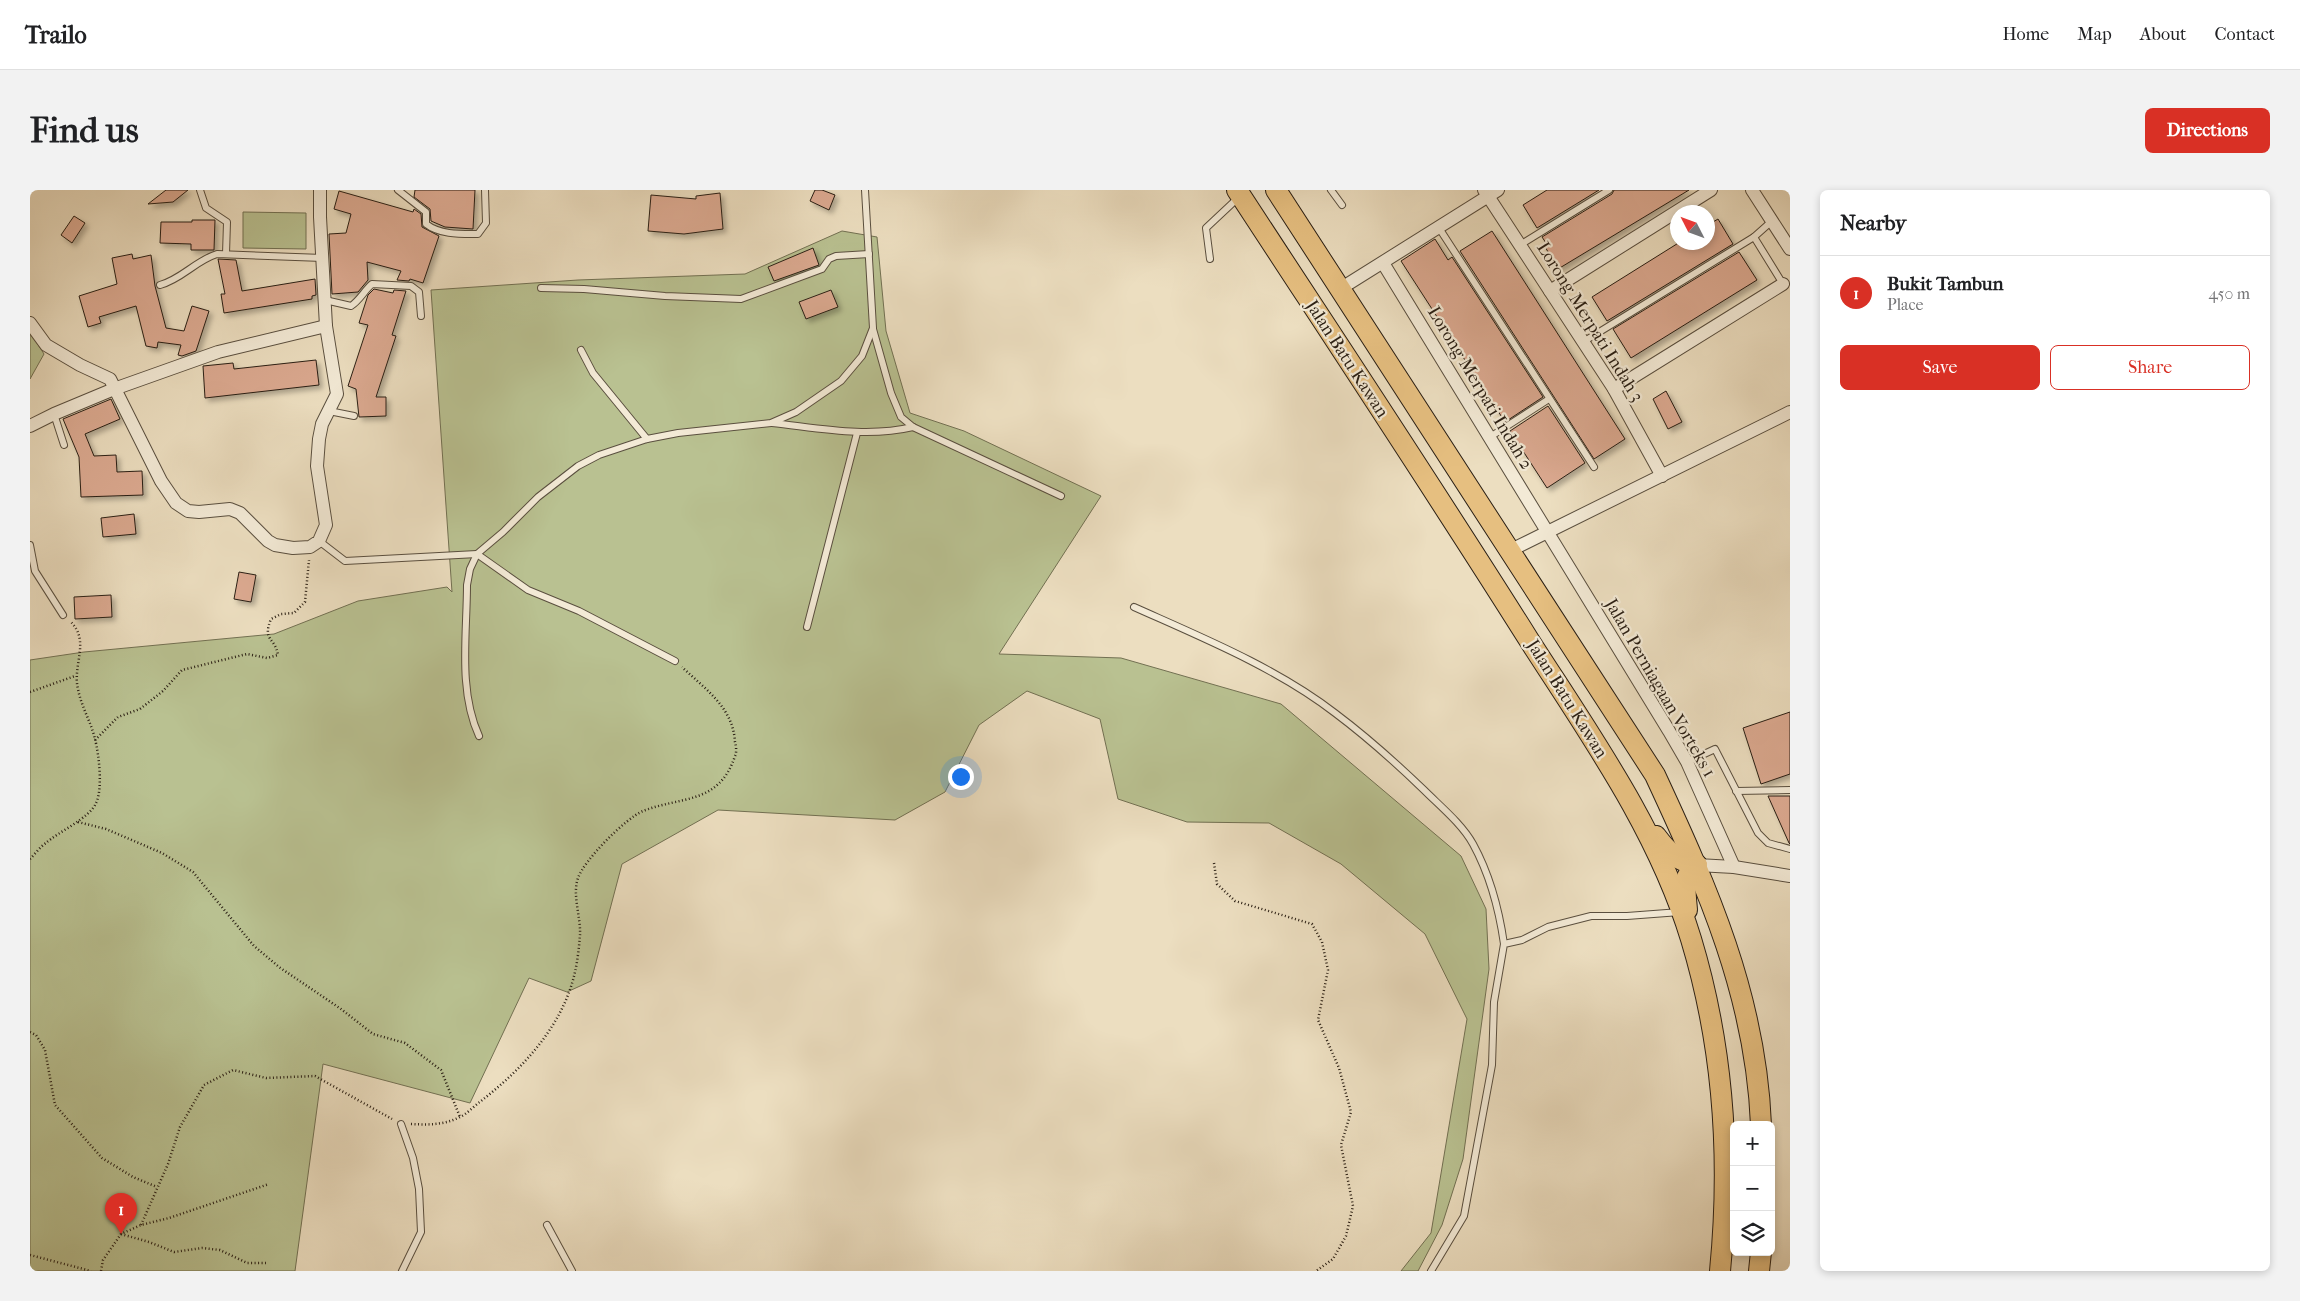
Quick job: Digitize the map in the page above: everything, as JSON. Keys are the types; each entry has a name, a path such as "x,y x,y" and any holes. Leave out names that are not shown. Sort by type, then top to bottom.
{"main road":[{"name":"Jalan Batu Kawan","path":"1276,190 1508,551 1655,775 1697,865 1737,972 1752,1033 1761,1121"},
{"name":"Jalan Batu Kawan","path":"1239,193 1483,566 1628,796 1668,877 1690,937 1704,985 1715,1041 1722,1093 1726,1166 1720,1271"},
{"path":"1628,796 1668,851 1685,863 1697,865"},
{"path":"1690,937 1685,888 1686,876 1690,869 1697,865"},
{"path":"1759,1271 1761,1256"}],"street":[{"path":"30,323 46,345 80,365 110,379 161,481 176,503 188,512 230,509 240,513 268,541 275,545 293,548 315,544 326,525 317,466 319,439 336,398 337,389 326,326 320,190"},
{"path":"1550,291 1711,190"},
{"path":"1752,190 1790,249"},
{"path":"1340,289 1439,228 1490,192"},
{"name":"Lorong Merpati Indah 3","path":"1490,192 1520,244 1614,389 1662,476"},
{"name":"Lorong Merpati Indah 2","path":"1383,263 1546,532"},
{"path":"1614,389 1783,284"},
{"path":"30,426 114,389 218,352 326,326"},
{"path":"1508,551 1790,412"},
{"name":"Jalan Perniagaan Vorteks 1","path":"1546,532 1687,762 1734,867"},
{"path":"1697,865 1734,867 1790,876"}],"lane":[{"path":"200,190 206,208 227,222 226,254"},
{"path":"398,190 426,212 426,224 432,228 452,233 478,234 486,223 485,190"},
{"path":"865,190 873,328 891,393 901,417 913,427 1061,496"},
{"path":"1331,190 1342,205"},
{"path":"1520,244 1609,190"},
{"path":"1210,259 1206,228 1239,193"},
{"path":"1583,342 1754,237 1772,221"},
{"path":"1439,228 1594,467"},
{"path":"1754,237 1783,284"},
{"path":"160,285 177,279 208,256 226,254 323,258"},
{"path":"541,288 741,299 822,269 829,259 836,256 869,254"},
{"path":"325,300 351,306 360,300 366,289 372,284 411,286 419,292 421,316"},
{"path":"771,423 796,412 841,381 862,356 873,328"},
{"path":"581,350 593,373 647,439"},
{"path":"1490,437 1549,399"},
{"path":"329,411 354,416"},
{"path":"54,414 64,445"},
{"path":"479,736 471,718 466,687 467,584 470,568 477,554 503,532 538,497 578,466 599,455 647,439 678,433 771,423 857,433 891,432 913,427"},
{"path":"807,627 857,433"},
{"path":"315,544 345,560 477,554 528,590 579,611 675,661"},
{"path":"30,545 36,572 64,615"},
{"path":"1134,607 1205,639 1290,683 1335,712 1401,768 1471,841 1493,892 1504,944 1494,1002 1492,1065 1464,1216 1431,1271"},
{"path":"1687,762 1715,749 1758,833 1768,843 1790,849"},
{"path":"1736,792 1790,790"},
{"path":"1504,944 1522,940 1548,927 1591,916 1628,916 1681,912"},
{"path":"401,1124 413,1158 420,1189 421,1232 402,1271"},
{"path":"547,1225 572,1271"}],"path":[{"path":"96,740 118,717 140,709 163,691 182,670 247,654 267,658 278,655 276,646 270,640 267,630 271,619 280,614 294,613 305,602 315,544"},
{"path":"30,859 45,843 78,822 96,804 100,780 96,740 78,690 75,676 80,661 81,641 76,627 64,615"},
{"path":"141,1225 168,1164 180,1126 204,1085 233,1070 266,1078 315,1076 401,1124 434,1125 460,1117 489,1095 521,1065 551,1029 573,980 580,934 577,905 578,878 597,850 620,826 641,812 664,804 690,801 709,792 726,774 736,755 735,735 729,715 718,699 675,661"},
{"path":"30,692 75,676"},
{"path":"78,822 106,829 154,849 193,872 254,946 279,967 341,1009 373,1034 405,1044 440,1070 460,1117"},
{"path":"1214,863 1217,884 1235,901 1312,924 1322,942 1328,970 1318,1020 1339,1068 1351,1112 1341,1145 1352,1206 1346,1236 1333,1258 1316,1271"},
{"path":"30,1032 36,1035 45,1050 55,1105 102,1158 133,1178 158,1187"},
{"path":"101,1271 103,1260 121,1234 141,1225 169,1218 268,1184"},
{"path":"121,1234 150,1242 174,1252 202,1248 220,1250 247,1263 266,1263"},
{"path":"30,1255 91,1271"}],"green space":[{"path":"243,212 306,213 306,249 243,248"},
{"path":"842,231 877,237 886,331 910,413 964,431 1101,496 999,654 1121,658 1281,704 1461,856 1486,909 1489,969 1463,1159 1442,1225 1418,1271 1401,1271 1431,1233 1467,1019 1425,934 1341,864 1269,823 1187,822 1118,799 1100,719 1027,691 979,725 945,792 895,820 718,810 622,864 591,981 567,992 529,978 470,1103 323,1064 295,1271 30,1271 30,660 84,652 274,634 358,601 447,587 452,592 431,290 578,280 745,274"},
{"path":"30,332 44,354 30,379"}],"building":[{"path":"166,190 188,190 173,202 148,204"},
{"path":"415,190 475,190 473,229 445,227 431,221 430,209 414,197"},
{"path":"815,190 822,190 835,195 829,210 810,201"},
{"path":"1547,190 1599,190 1537,228 1523,205"},
{"path":"1614,190 1689,190 1558,269 1544,245 1546,243 1542,237 1612,194"},
{"path":"339,191 413,212 414,209 421,214 422,227 439,236 423,283 410,279 409,281 397,280 401,271 367,262 368,280 358,292 332,294 329,234 346,233 351,214 334,209"},
{"path":"720,193 723,229 684,234 648,231 651,195 696,199 696,196"},
{"path":"74,216 85,223 72,243 61,235"},
{"path":"1718,219 1733,244 1607,321 1592,297 1670,248 1670,250 1715,250 1715,221"},
{"path":"192,220 215,220 214,250 191,250 191,244 160,243 161,222 192,222"},
{"path":"1492,231 1625,439 1594,459 1460,251"},
{"path":"1435,239 1448,260 1452,257 1543,397 1505,422 1401,261"},
{"path":"813,248 819,265 774,281 768,267"},
{"path":"1739,252 1757,280 1631,358 1613,329"},
{"path":"132,254 133,259 151,255 155,286 166,328 184,331 192,306 209,311 196,351 182,356 178,355 181,345 158,342 157,348 146,346 136,306 99,317 101,323 88,327 79,296 117,284 112,258"},
{"path":"218,259 236,260 242,291 315,279 316,295 312,296 312,299 224,313 221,294 225,294"},
{"path":"374,289 393,293 394,290 406,291 392,335 396,336 376,397 386,397 386,416 359,417 356,389 348,386 368,325 359,323 368,295"},
{"path":"831,290 838,307 806,319 799,302"},
{"path":"316,360 319,385 205,398 203,366 233,363 234,369"},
{"path":"1666,391 1682,422 1668,429 1653,399"},
{"path":"111,399 120,419 85,434 94,456 116,455 117,472 142,471 143,495 81,497 79,457 63,419"},
{"path":"1548,406 1585,463 1547,488 1510,431"},
{"path":"134,514 136,534 103,537 101,518"},
{"path":"239,572 256,575 251,602 234,599"},
{"path":"111,595 112,617 75,619 74,597"},
{"path":"1790,712 1790,774 1761,784 1743,728"},
{"path":"1768,796 1790,796 1790,844 1789,843"}],"place":[{"name":"Bukit Tambun","path":"121,1234"}]}
